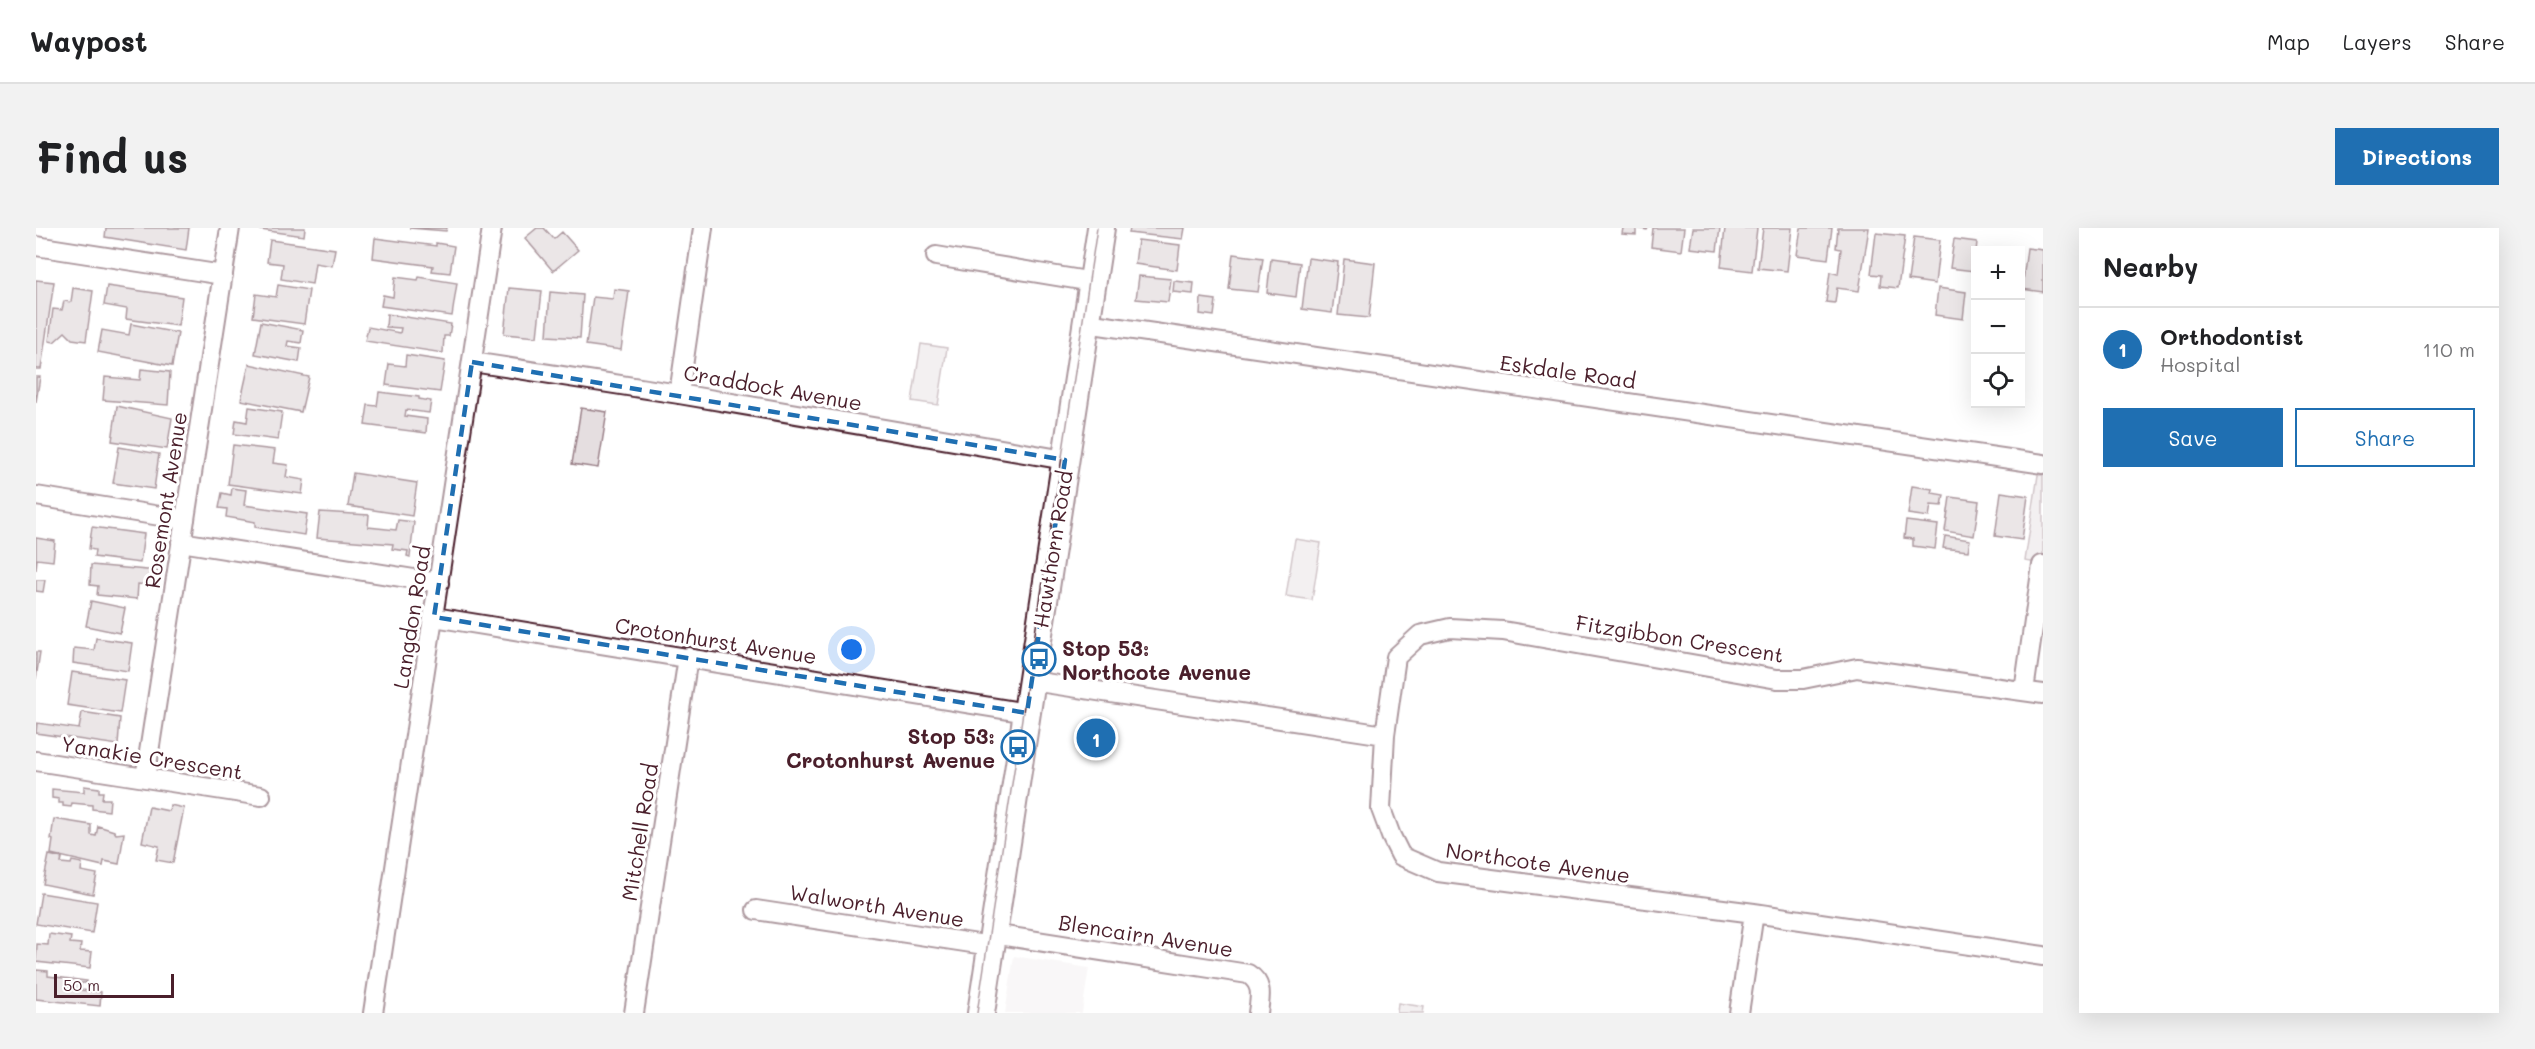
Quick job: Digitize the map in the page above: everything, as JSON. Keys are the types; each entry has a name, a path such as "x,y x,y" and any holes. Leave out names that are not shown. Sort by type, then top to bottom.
{"main road":[{"name":"Hawthorn Road","path":"981,1013 1101,228"}],"street":[{"name":"Rosemont Avenue","path":"146,778 230,228"},
{"name":"Langdon Road","path":"373,1013 492,228"},
{"path":"679,394 703,228"},
{"path":"36,246 223,275"},
{"path":"936,256 1092,282"},
{"name":"Eskdale Road","path":"1086,323 2043,464"},
{"name":"Craddock Avenue","path":"472,362 679,394 1065,460"},
{"path":"36,496 185,520"},
{"path":"181,542 440,583"},
{"path":"2024,691 2042,565"},
{"name":"Crotonhurst Avenue","path":"434,617 1027,713"},
{"name":"Fitzgibbon Crescent","path":"1385,735 1396,657 1420,635 1450,628 1503,632 1777,679 1803,679 1857,668 2043,694"},
{"name":"Mitchell Road","path":"634,1013 688,657"},
{"path":"1032,681 1385,735"},
{"name":"Northcote Avenue","path":"1385,735 1382,809 1390,836 1401,856 1438,872 1754,913 2043,956"},
{"name":"Yanakie Crescent","path":"36,761 261,796"},
{"name":"Walworth Avenue","path":"756,910 992,940"},
{"path":"1739,1013 1754,913"},
{"name":"Blencairn Avenue","path":"992,940 1248,974 1258,982 1260,987 1257,1013"}],"highlighted area":[{"path":"472,362 1065,460 1027,713 434,617"}],"shaded area":[{"path":"921,344 947,348 938,405 912,401"},
{"path":"581,408 607,412 598,468 572,464"},
{"path":"2038,475 2043,475 2043,564 2025,561"},
{"path":"1295,539 1321,543 1312,600 1286,596"},
{"path":"1014,956 1089,968 1082,1013 1005,1013"},
{"path":"1398,1003 1424,1007 1423,1013 1397,1013"}],"building":[{"path":"106,228 189,228 186,250 105,237"},
{"path":"261,228 305,228 304,236 261,230"},
{"path":"409,228 447,228 446,231"},
{"path":"537,228 544,228 554,239 562,232 578,250 553,271 525,238"},
{"path":"1130,228 1185,228 1183,239 1129,233"},
{"path":"1623,228 1636,228 1636,235 1622,234"},
{"path":"1653,228 1684,228 1681,251 1651,247"},
{"path":"1693,228 1720,228 1717,251 1690,248"},
{"path":"1725,228 1757,228 1752,271 1721,267"},
{"path":"1763,228 1792,228 1787,271 1758,268"},
{"path":"1801,228 1832,228 1828,259 1797,255"},
{"path":"1838,228 1869,228 1859,291 1837,288 1835,303 1826,302 1830,272 1838,274 1841,249 1836,248"},
{"path":"1876,233 1905,236 1898,288 1880,286 1881,275 1871,274"},
{"path":"1914,237 1940,240 1935,284 1908,280"},
{"path":"375,238 436,246 436,243 454,246 450,273 432,271 433,266 373,258"},
{"path":"1954,239 1977,242 1977,246 1971,246 1971,271 1950,268"},
{"path":"270,240 335,249 332,266 315,263 312,284 281,279 283,264 267,262"},
{"path":"1138,240 1180,245 1177,270 1135,264"},
{"path":"2027,248 2043,250 2043,292 2025,289"},
{"path":"1233,254 1263,258 1258,292 1229,289"},
{"path":"1308,258 1338,262 1332,313 1302,309"},
{"path":"1271,259 1300,263 1296,297 1267,293"},
{"path":"1344,259 1375,263 1369,318 1338,315"},
{"path":"1139,276 1171,279 1168,302 1136,299"},
{"path":"395,277 418,280 419,277 457,283 452,316 381,306 383,295 393,297"},
{"path":"36,280 54,282 41,369 36,369"},
{"path":"1174,281 1194,283 1193,294 1173,292"},
{"path":"278,285 309,290 304,324 253,317 256,294 276,297"},
{"path":"107,286 182,297 178,326 126,319 127,309 104,305"},
{"path":"73,288 93,291 86,341 72,339 65,332 54,342 49,341 53,309 62,310 64,301 71,302"},
{"path":"509,288 542,291 537,337 504,334"},
{"path":"1938,288 1966,292 1963,319 1935,315"},
{"path":"614,289 629,291 621,350 586,345 593,297 613,299"},
{"path":"550,292 583,295 580,338 547,336"},
{"path":"1201,298 1216,300 1214,316 1200,314"},
{"path":"387,314 451,324 449,336 444,336 443,353 365,341 368,327 400,333 401,328 386,327"},
{"path":"261,322 303,330 301,343 288,341 287,346 301,348 299,362 255,354"},
{"path":"131,324 178,333 172,366 98,352 102,330 129,335"},
{"path":"406,355 445,361 440,392 386,385 389,364 405,366"},
{"path":"249,364 309,377 301,412 241,400"},
{"path":"141,369 170,372 168,405 103,400 105,377 140,380"},
{"path":"36,377 40,377 36,402"},
{"path":"379,392 419,397 419,399 431,401 429,413 406,410 405,416 427,419 426,433 365,425 368,405 377,406"},
{"path":"117,406 172,418 167,449 112,441"},
{"path":"249,407 282,412 278,440 234,434 236,420 247,422"},
{"path":"233,445 275,450 273,463 288,465 286,477 304,480 302,494 228,484"},
{"path":"119,447 159,454 154,489 113,483"},
{"path":"353,473 417,483 412,516 348,506"},
{"path":"1912,486 1933,489 1932,493 1944,495 1942,506 1931,505 1929,517 1908,514"},
{"path":"232,488 246,490 244,505 307,514 304,535 255,527 255,522 226,517 227,509 219,508 222,493 231,495"},
{"path":"2001,492 2028,496 2022,540 1995,536"},
{"path":"1950,497 1979,501 1974,536 1945,531"},
{"path":"320,512 369,515 368,527 396,530 398,520 414,522 410,557 407,556 408,551 392,549 393,544 317,538"},
{"path":"1906,521 1938,525 1935,549 1913,546 1913,539 1904,538"},
{"path":"92,527 144,534 140,563 94,557 95,550 89,549"},
{"path":"1945,536 1970,540 1968,551 1943,548"},
{"path":"36,538 55,541 53,561 37,559 36,570"},
{"path":"91,565 158,571 156,586 138,584 137,599 97,595 98,586 90,585"},
{"path":"36,580 45,580 43,592 36,591"},
{"path":"91,601 125,608 120,633 86,626"},
{"path":"96,638 132,643 128,671 73,663 74,648 94,650"},
{"path":"36,652 40,652 36,679"},
{"path":"72,672 125,680 120,713 67,705"},
{"path":"82,712 120,718 118,745 36,733 37,723 79,729"},
{"path":"84,786 99,788 99,792 103,792 102,799 110,799 109,811 92,809 92,805 72,803 71,807 63,806 63,803 59,803 59,799 52,798 52,789 84,792"},
{"path":"170,805 184,808 173,863 156,860 159,846 142,842 149,807 169,811"},
{"path":"54,819 91,825 91,835 96,836 98,826 114,831 116,834 124,833 119,864 104,861 103,866 51,854"},
{"path":"49,855 62,858 61,863 71,864 72,861 82,863 81,871 97,874 93,894 43,884"},
{"path":"41,893 97,902 92,933 36,924"},
{"path":"49,934 71,937 70,943 81,944 80,951 92,952 90,968 36,962 37,944 48,945"},
{"path":"36,970 48,971 48,976 87,981 81,983 81,990 101,992 100,1006 36,999"}],"tram line":[{"path":"977,1013 1097,228"}],"place":[{"name":"Stop 53: Northcote Avenue","path":"1039,659"},
{"name":"Orthodontist","path":"1096,738"},
{"name":"Stop 53: Crotonhurst Avenue","path":"1018,747"}]}
